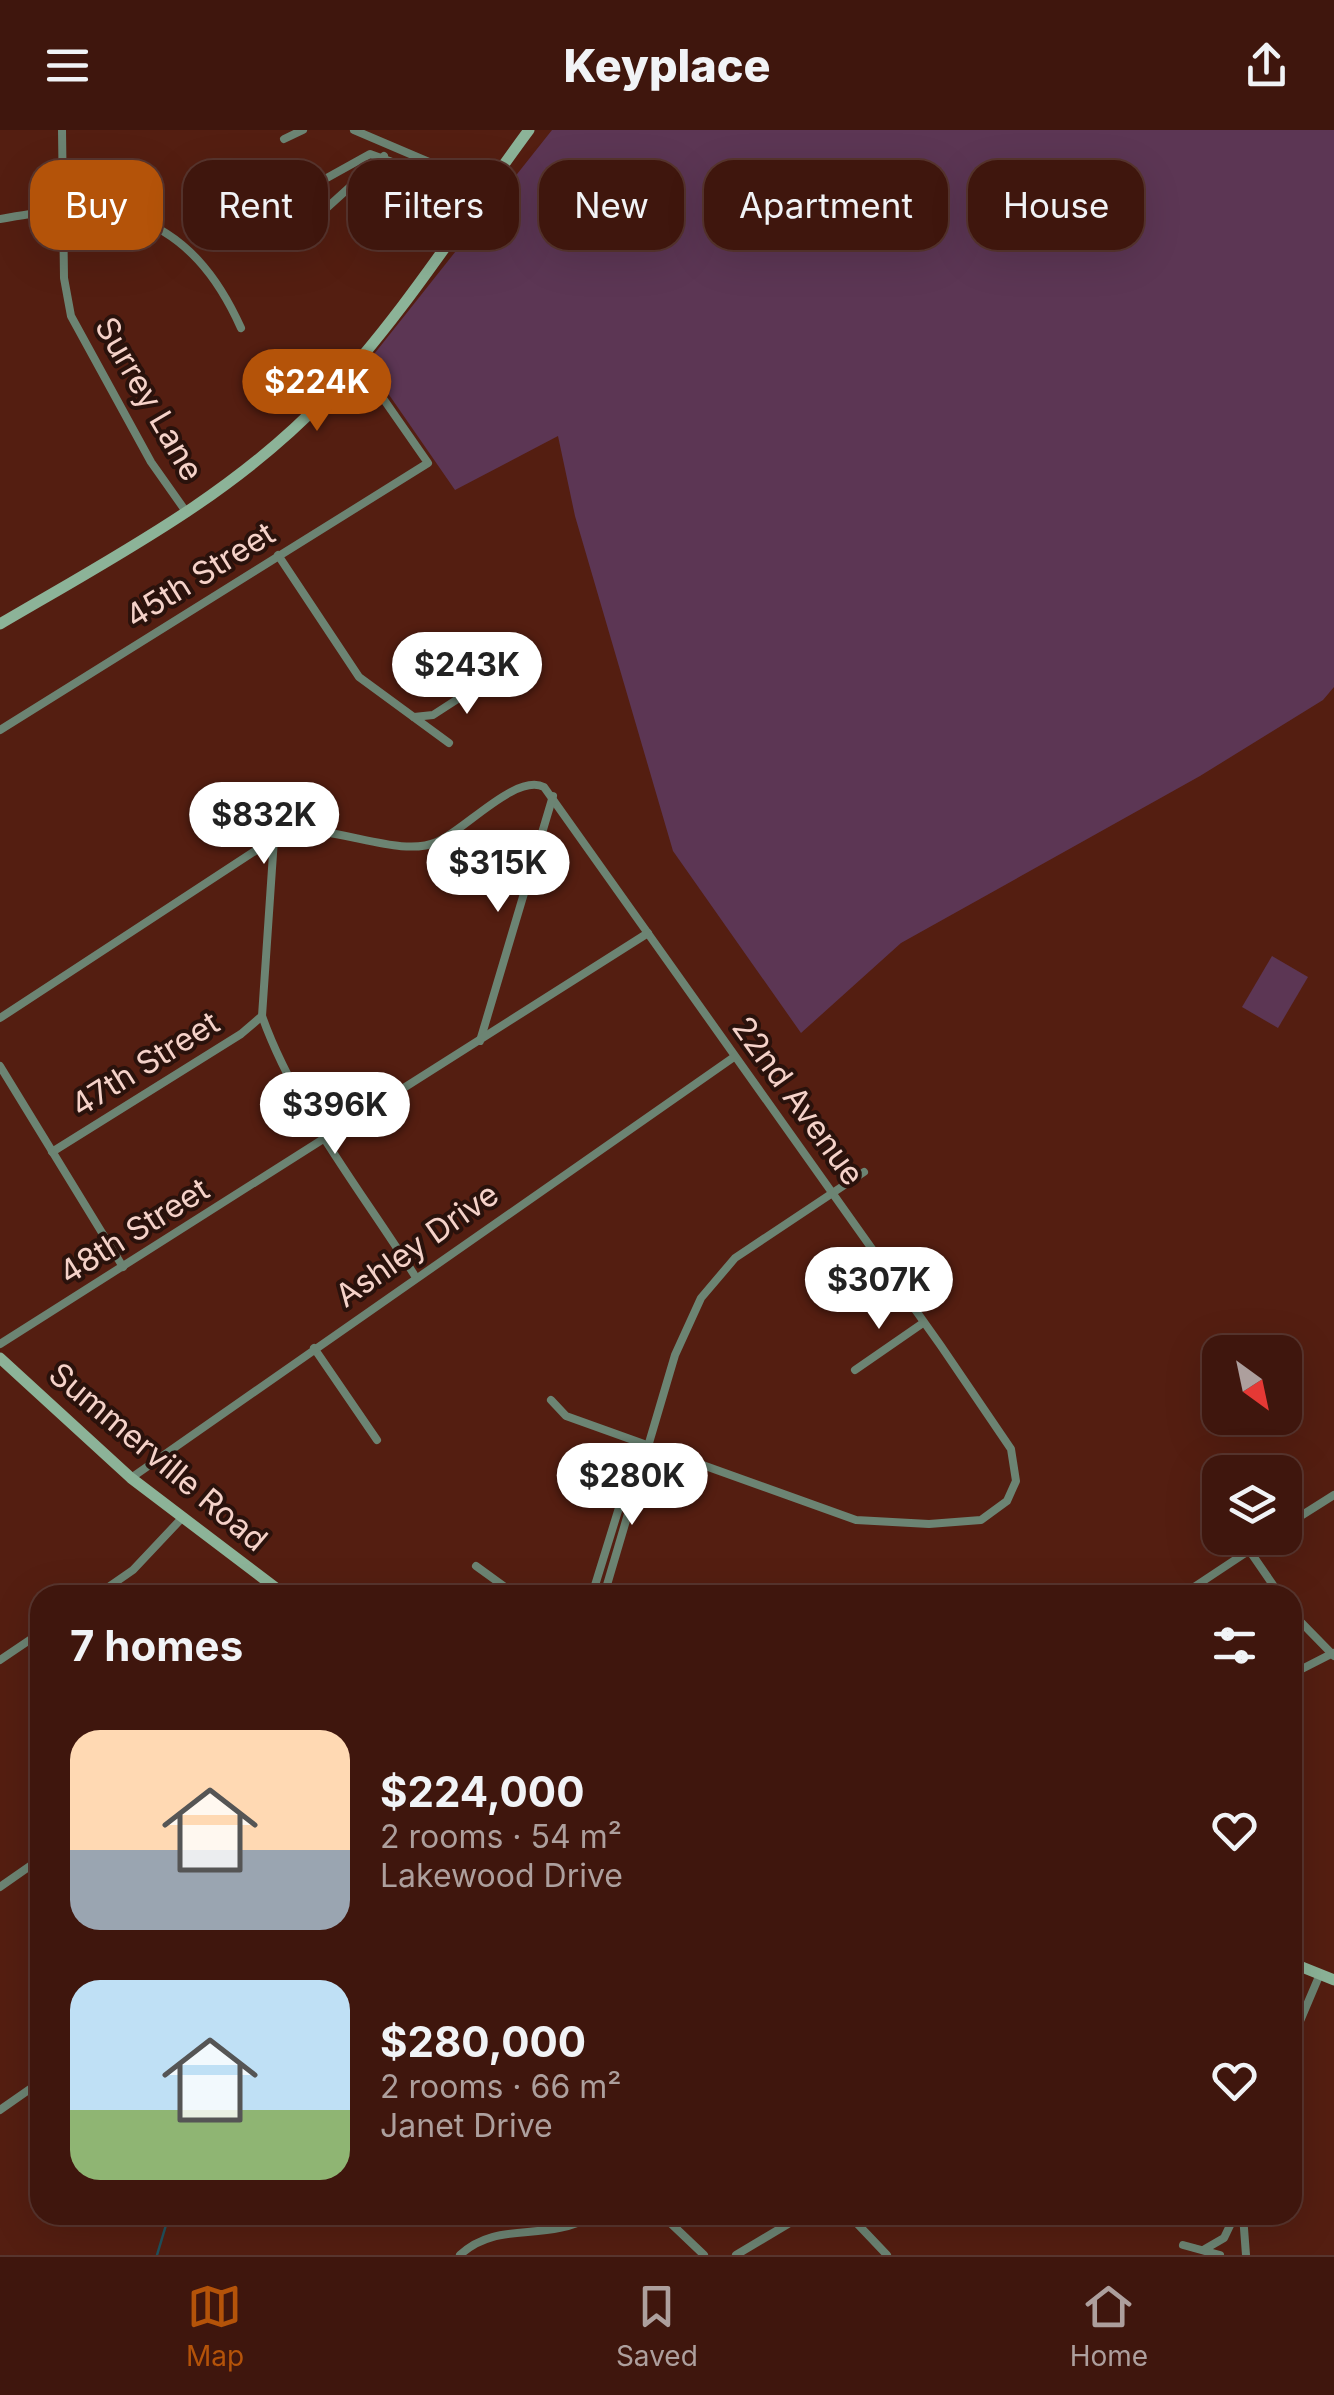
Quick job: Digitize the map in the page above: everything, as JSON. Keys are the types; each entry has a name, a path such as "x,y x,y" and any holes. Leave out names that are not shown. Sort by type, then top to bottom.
{"street":[{"name":"Surrey Lane","path":"62,130 62,160"},
{"path":"284,139 303,130"},
{"path":"354,130 421,160"},
{"path":"506,160 529,130"},
{"path":"328,177 370,154 395,160"},
{"path":"328,207 384,156"},
{"path":"0,219 30,216"},
{"path":"163,231 179,238 201,262 241,328"},
{"name":"Surrey Lane","path":"65,250 71,316 151,462 188,513"},
{"path":"0,624 188,513 272,448 357,361 439,250"},
{"name":"45th Street","path":"0,730 428,463 357,361"},
{"path":"278,555 360,677 450,743"},
{"path":"414,716 444,709 504,669"},
{"path":"0,1018 274,838 306,828 418,847 464,826 527,784 538,784 553,796 480,1042"},
{"name":"22nd Avenue","path":"553,796 1010,1450 1017,1470 1013,1492 1000,1509 981,1520 929,1524 856,1520 650,1445"},
{"path":"274,838 262,1016 328,1139 415,1276"},
{"name":"48th Street","path":"0,1344 648,934"},
{"name":"47th Street","path":"52,1152 241,1034 262,1016"},
{"name":"Ashley Drive","path":"131,1478 415,1276 734,1057"},
{"path":"0,1066 124,1267"},
{"path":"600,1585 650,1445 675,1355 701,1298 735,1258 864,1172"},
{"path":"855,1370 923,1324"},
{"path":"314,1348 376,1440"},
{"name":"Summerville Road","path":"0,1358 131,1478 271,1585"},
{"path":"551,1400 566,1416 650,1445"},
{"path":"1302,1515 1334,1495"},
{"path":"111,1585 133,1570 182,1518"},
{"path":"1197,1585 1242,1555"},
{"path":"1252,1555 1273,1585"},
{"path":"476,1566 502,1585"},
{"path":"1302,1623 1333,1654 1302,1669"},
{"path":"0,1660 30,1640"},
{"path":"0,1887 30,1866"},
{"path":"1302,1967 1334,1980"},
{"path":"1302,2016 1320,1974"},
{"path":"0,2110 30,2089"},
{"path":"460,2255 490,2236 542,2234 578,2225"},
{"path":"672,2225 704,2255"},
{"path":"736,2255 787,2225"},
{"path":"858,2225 887,2255"},
{"path":"1205,2248 1224,2238 1230,2225"},
{"path":"1244,2225 1246,2255"},
{"path":"1183,2244 1220,2255"}],"shaded area":[{"path":"552,130 1334,130 1334,687 1323,700 1200,776 901,943 801,1033 673,851 575,516 558,436 455,490 367,363 457,250 519,250 519,172"},
{"path":"1272,956 1308,977 1278,1028 1242,1007"}],"waterway":[{"path":"157,2255 166,2225"}]}
